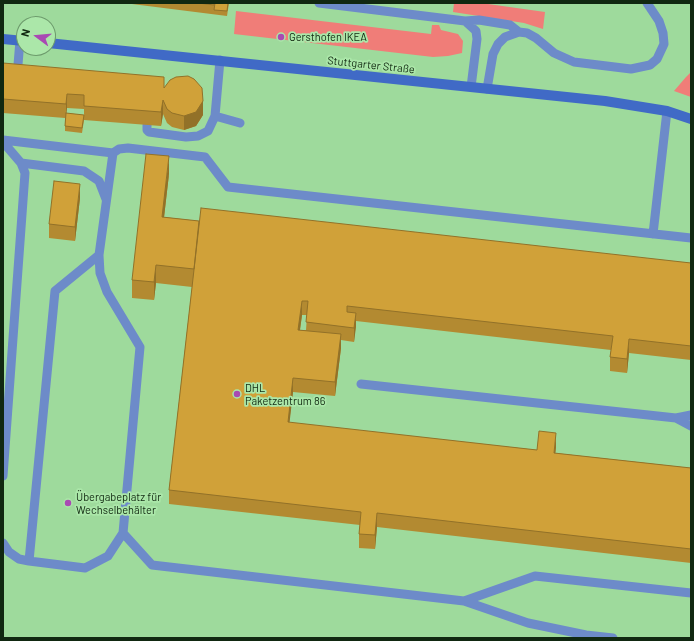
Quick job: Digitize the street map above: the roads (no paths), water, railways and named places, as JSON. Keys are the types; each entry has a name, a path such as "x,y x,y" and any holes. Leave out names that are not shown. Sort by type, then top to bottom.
{"street":[{"path":"3,39 16,40"},
{"name":"Stuttgarter Straße","path":"56,44 220,60 330,74 605,101 668,111 691,119"}],"lane":[{"path":"319,3 465,21 479,20 510,25 519,32"},
{"path":"487,89 493,54 498,44 505,37 519,32 528,33 565,60 587,64 640,68 650,65 657,59 664,44 663,33 659,21 647,3"},
{"path":"465,21 476,31 477,39 471,87"},
{"path":"16,78 19,56"},
{"path":"147,125 147,130 155,133 186,137 198,136 208,131 215,116 220,60"},
{"path":"653,234 668,111"},
{"path":"215,116 240,124"},
{"path":"3,141 113,153 119,149 128,148 205,157 228,187 691,238"},
{"path":"3,141 21,163 25,173 3,476"},
{"path":"3,543 14,555 29,561 85,568 108,556 123,533 140,347 107,292 100,273 99,255 113,153"},
{"path":"21,163 84,171 99,181 106,201"},
{"path":"29,561 55,291 99,255"},
{"path":"361,384 676,418 691,415"},
{"path":"676,418 691,426"},
{"path":"123,533 152,565 464,601 528,623 586,635 613,638"},
{"path":"464,601 535,576 691,594"}],"place":[{"name":"Gersthofen IKEA","path":"281,37"},
{"name":"DHL Paketzentrum 86","path":"237,394"},
{"name":"Übergabeplatz für Wechselbehälter","path":"68,503"}]}
